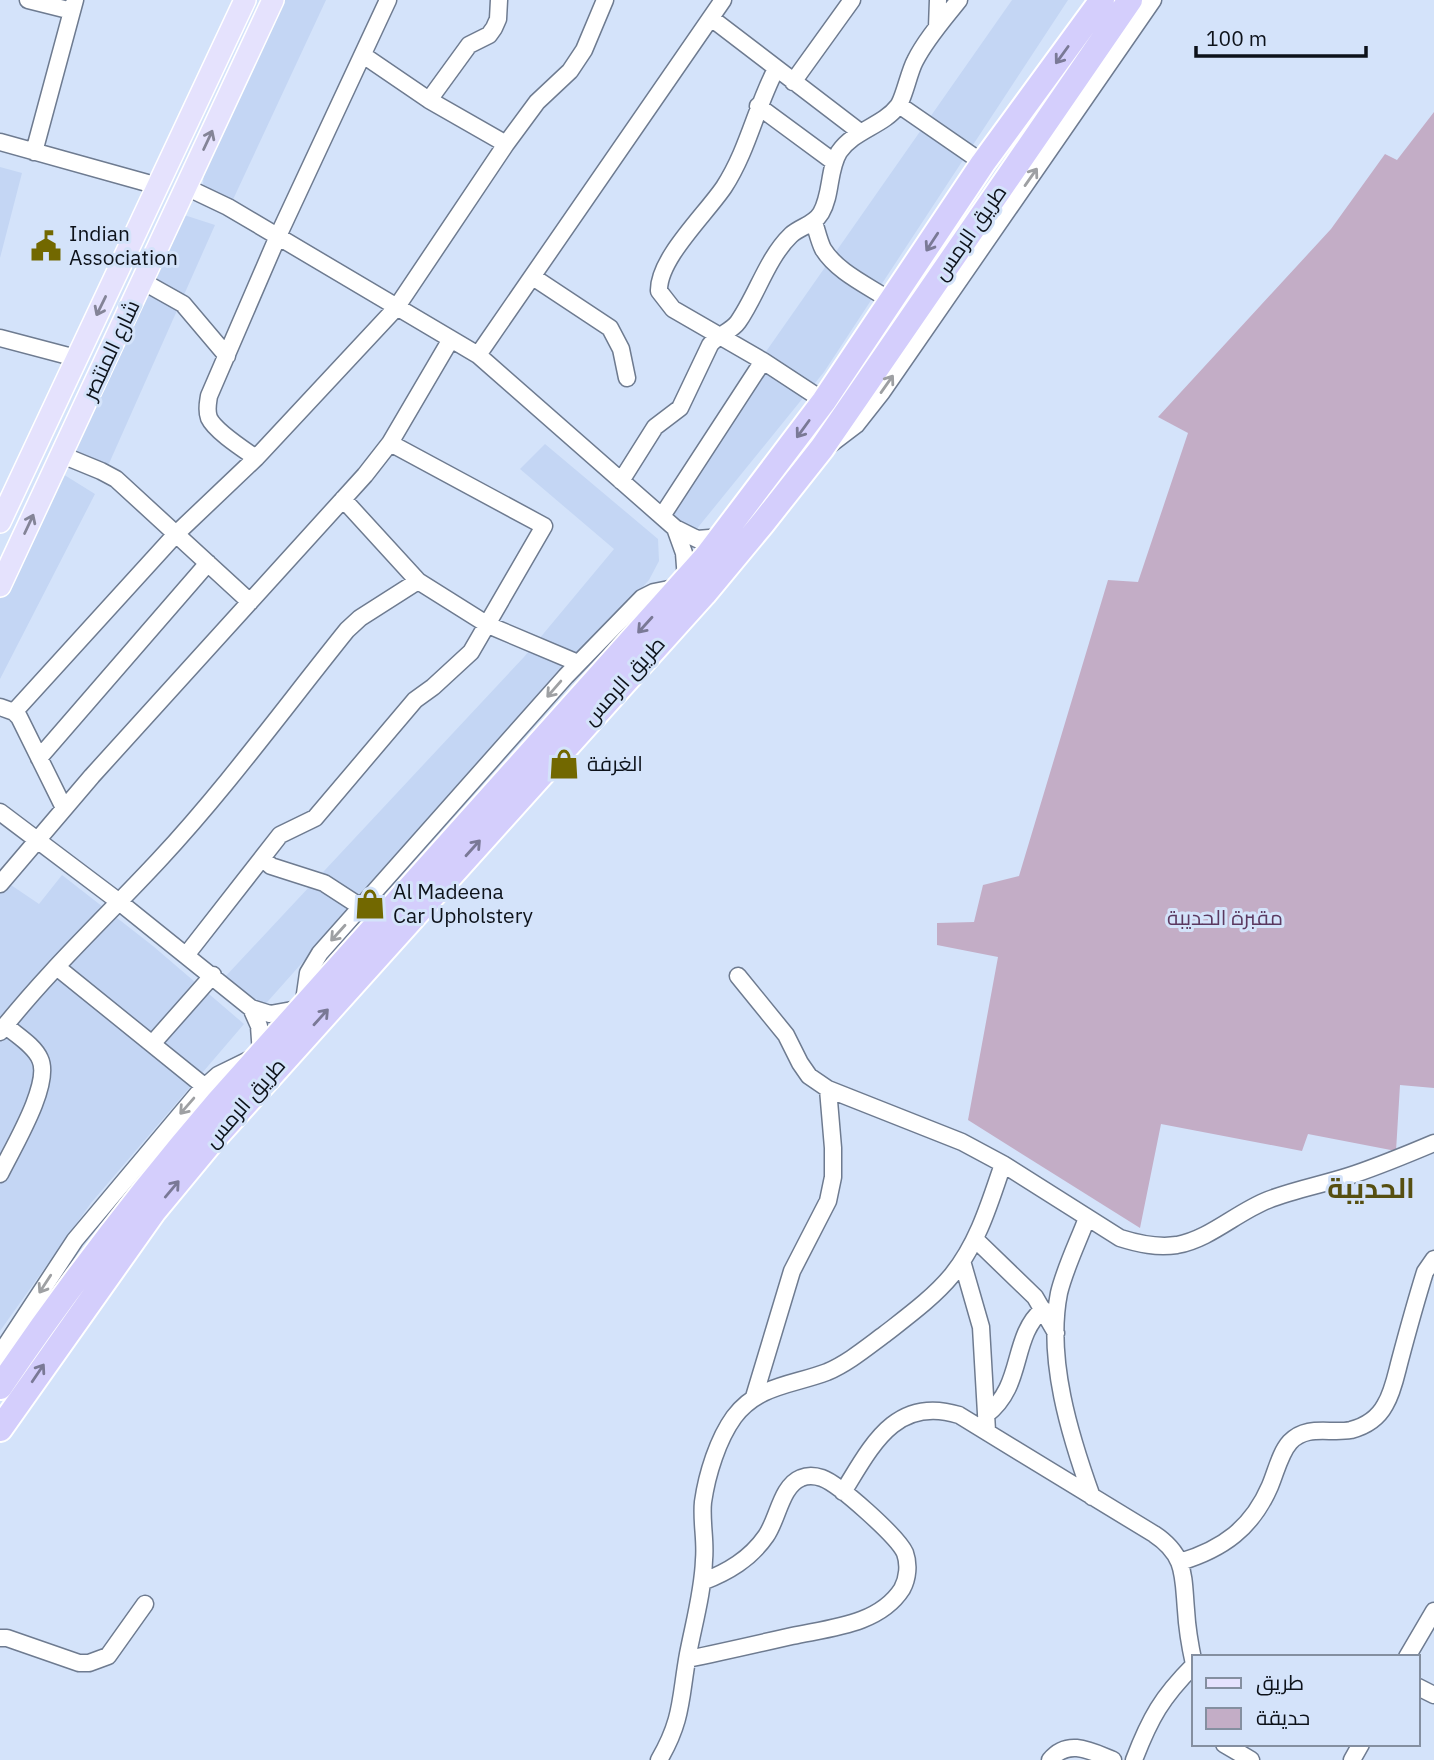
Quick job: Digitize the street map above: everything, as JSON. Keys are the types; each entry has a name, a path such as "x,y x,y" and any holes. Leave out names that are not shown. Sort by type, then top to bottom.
{"highway":[{"name":"طريق الرمس","path":"0,1429 154,1211 211,1142 704,594 822,448 1130,0"},
{"name":"طريق الرمس","path":"0,1387 64,1296 158,1172 722,537 824,401 983,163 1100,1"}],"main road":[{"name":"شارع المنتصر","path":"1,516 245,0"},
{"name":"شارع المنتصر","path":"0,586 273,0"}],"street":[{"path":"28,0 74,6 34,152"},
{"path":"256,458 215,426 208,417 209,396 278,236 388,0"},
{"path":"429,100 468,45 494,29 498,19 499,0"},
{"path":"64,808 39,758 7,709 176,534 256,458 396,308 506,144 537,102 570,71 584,50 605,0"},
{"path":"478,355 723,0"},
{"path":"793,82 852,0"},
{"path":"937,27 938,0"},
{"path":"621,481 655,427 680,408 705,352 714,340 737,323 781,248 793,234 814,222 824,205 831,185 834,162 840,151 860,132 879,122 899,105 916,58 959,0"},
{"path":"822,448 856,425 882,392 1153,0"},
{"path":"711,18 860,132"},
{"path":"362,55 429,100 506,144"},
{"path":"776,69 758,106 737,165 711,206 678,246 661,272 659,291 673,309 721,335 824,401"},
{"path":"899,105 983,163"},
{"path":"758,106 834,162"},
{"path":"0,142 158,186"},
{"path":"186,187 228,207 478,355 675,528 697,539 722,537"},
{"path":"814,222 821,246 828,257 891,301"},
{"path":"533,277 610,327 621,349 627,379"},
{"path":"142,281 183,304 227,356"},
{"path":"0,338 76,358"},
{"path":"0,884 64,808 343,499 390,443 451,339"},
{"path":"662,516 763,361"},
{"path":"187,954 280,835 315,818 415,700 471,652 544,526 390,443"},
{"path":"62,456 116,479 250,602"},
{"path":"343,499 418,581 488,625 578,663"},
{"path":"0,812 187,954 251,1008 271,1014 303,1008 306,980 315,959 578,663 642,598 683,583 684,553 675,528"},
{"path":"39,758 208,563"},
{"path":"0,1174 26,1122 43,1072 36,1052 3,1029 211,800 347,630 360,618 418,581"},
{"path":"262,859 271,866 312,878 361,907"},
{"path":"58,968 204,1086"},
{"path":"152,1044 212,975"},
{"path":"738,976 786,1035 809,1076 828,1089 962,1142 1003,1164 1120,1238 1139,1244 1160,1247 1199,1238 1267,1200 1354,1174 1434,1143"},
{"path":"2,1345 75,1240 204,1086 218,1075 261,1054 259,1026 251,1008"},
{"path":"754,1397 792,1271 828,1201 833,1177 833,1148 828,1089"},
{"path":"659,1760 672,1738 680,1716 705,1558 703,1502 718,1449 727,1429 754,1397 781,1385 827,1372 852,1359 937,1291 962,1261 975,1239 1003,1164"},
{"path":"1087,1218 1060,1289 1056,1318 1063,1402 1092,1497"},
{"path":"975,1239 1021,1282 1043,1309 1057,1335"},
{"path":"1180,1562 1216,1549 1243,1528 1265,1498 1286,1448 1297,1437 1312,1431 1360,1427 1380,1413 1391,1392 1425,1272 1434,1259"},
{"path":"962,1261 981,1326 987,1432"},
{"path":"986,1415 997,1406 1004,1395 1018,1362 1023,1335 1028,1324 1043,1309"},
{"path":"843,1492 875,1440 888,1426 904,1417 922,1412 941,1411 959,1415 1163,1540 1171,1548 1180,1562 1185,1578 1192,1655"},
{"path":"688,1659 834,1629 860,1620 877,1611 901,1590 907,1578 908,1564 904,1552 887,1531 843,1492 819,1477 810,1476 793,1483 787,1490 777,1517 754,1550 739,1564 702,1582"},
{"path":"0,1637 79,1663 89,1663 108,1656 145,1604"},
{"path":"1408,1655 1434,1611"},
{"path":"1134,1760 1156,1708 1192,1667"},
{"path":"1227,1746 1251,1760"},
{"path":"1050,1760 1072,1747 1082,1747 1113,1760"}],"shaded area":[{"path":"282,0 326,0 230,206 203,187 204,165"},
{"path":"1012,0 1068,0 824,372 691,536 658,506"},
{"path":"0,167 22,173 0,258"},
{"path":"178,213 215,225 103,477 69,458"},
{"path":"545,444 658,539 659,561 649,580 448,799 261,1009 224,978 524,657 614,549 520,469"},
{"path":"58,471 95,494 0,679 0,599"},
{"path":"62,875 153,946 244,1024 91,1203 0,1331 0,893 8,883 39,904"}],"green space":[{"name":"مقبرة الحديبة","path":"1434,112 1434,1088 1400,1085 1396,1151 1308,1134 1302,1151 1161,1124 1140,1228 968,1120 998,957 937,945 937,923 974,922 983,885 1019,876 1108,580 1138,582 1188,433 1158,417 1331,229 1385,154 1397,160"}],"place":[{"name":"Indian Association","path":"46,246"},
{"name":"الغرفة","path":"564,764"},
{"name":"Al Madeena Car Upholstery","path":"370,904"}],"district":[{"name":"الحديبة","path":"1371,1188"}]}
